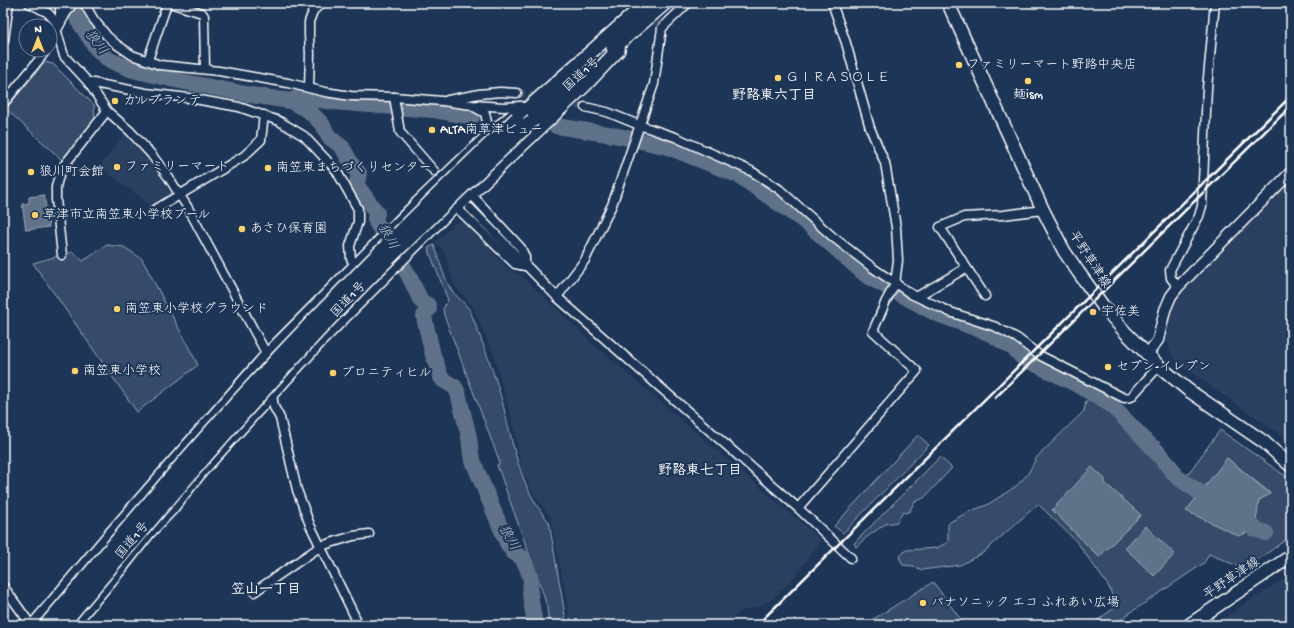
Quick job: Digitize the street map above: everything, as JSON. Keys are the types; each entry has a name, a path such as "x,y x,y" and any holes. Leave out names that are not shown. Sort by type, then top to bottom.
{"highway":[{"name":"国道1号","path":"62,625 230,428 322,327 432,216 533,120 615,38 646,3"},
{"name":"国道1号","path":"46,625 189,456 278,357 349,283 519,112 615,38 665,3"},
{"path":"456,207 585,85 618,50 615,38"}],"main road":[{"name":"平野草津線","path":"948,3 1043,210 1064,251 1079,273 1121,327 1159,366 1188,390 1264,442 1291,466"},
{"name":"平野草津線","path":"1189,625 1291,556"}],"street":[{"path":"3,40 9,3"},
{"path":"29,3 53,18"},
{"path":"60,3 60,22"},
{"path":"58,27 73,3"},
{"path":"84,3 94,20 107,36 116,44 132,55 160,64 205,69 309,87 325,92 351,96 394,97 442,101 510,108 519,112"},
{"path":"148,60 167,4 170,3 202,13 204,16 205,69"},
{"path":"308,3 313,11"},
{"path":"309,87 309,22 313,11 322,3"},
{"path":"557,297 585,260 612,204 654,84 661,27 688,3"},
{"path":"798,508 917,371 873,331 893,289 898,260 896,227 885,163 870,128 846,43 832,3"},
{"path":"1178,287 1171,278 1170,270 1200,216 1202,206 1207,88 1215,3"},
{"path":"58,38 64,56 88,82 107,111 130,131 151,154 169,178 188,208 266,353 274,407 280,418 297,490 310,525 359,625"},
{"path":"3,104 40,58"},
{"path":"88,82 146,93 189,98 239,107 279,121 304,136 336,170 358,209 358,222 350,246 354,264"},
{"path":"442,101 479,94 500,92 516,93"},
{"path":"394,97 400,132 434,171"},
{"path":"472,105 485,113 487,122 485,136"},
{"path":"585,107 607,112 675,137 751,171 779,189 893,289 918,296 950,312 996,327 1017,338 1038,354 1124,398 1130,397 1159,366"},
{"path":"62,254 56,199 58,179 62,168 107,111"},
{"path":"3,586 31,625 112,529 266,353 354,264 485,136 519,112"},
{"path":"153,211 244,156 261,140 264,115"},
{"path":"1147,355 1158,340 1165,310 1171,296 1178,287 1291,172"},
{"path":"470,193 521,248 525,257 525,266"},
{"path":"75,625 203,472 320,344 456,207 515,264 525,266"},
{"path":"470,208 525,266 557,297 798,508 851,558"},
{"path":"985,296 940,227 964,217 1002,215 1043,210"},
{"path":"918,296 966,268"},
{"path":"342,276 368,295"},
{"path":"254,592 321,546 353,536 369,534"}],"shaded area":[{"path":"45,62 53,64 94,105 95,121 62,160 6,109"},
{"path":"125,134 136,144 153,164 171,194 152,206 99,167"},
{"path":"1291,179 1291,439 1285,438 1183,367 1172,355 1166,337 1168,318 1177,297"},
{"name":"草津市立南笠東小学校プール","path":"44,195 49,227 26,230 22,204 29,203 29,197"},
{"path":"457,222 468,222 491,246 488,247 508,269 522,276 591,342 821,540 794,578 771,600 762,605 739,612 725,625 567,625 569,612 551,518 534,494 522,471 514,428 494,355 472,305 454,285 444,251 435,242"},
{"name":"南笠東小学校グラウンド","path":"107,245 124,247 142,259 198,365 137,412 33,263 73,252 83,261"},
{"path":"434,245 450,288 467,306 471,313 499,390 512,442 523,476 538,508 549,522 566,621 565,625 549,625 547,607 543,593 497,465 499,464 499,460 444,315 443,309 448,300 428,248"},
{"path":"1091,397 1105,404 1150,448 1158,441 1180,467 1177,473 1185,478 1220,430 1291,480 1291,518 1288,520 1291,525 1291,536 1245,569 1209,554 1204,563 1112,625 1091,625 1114,608 1115,603 1109,587 1077,542 1038,504 983,553 960,565 922,570 913,566 903,565 899,557 906,550 937,548 948,542 948,525 950,522 968,512 987,505 1015,487 1027,475 1037,457 1084,411 1086,401","holes":["1227,458 1270,493 1259,500"]},
{"path":"918,435 929,445 843,533 834,526"},
{"path":"940,457 952,468 924,498 914,502 910,511 905,513 903,512 897,522 885,524 856,547 854,543"},
{"path":"1227,458 1270,494 1259,500 1255,529 1239,536 1186,511"},
{"path":"1092,467 1105,479 1105,483 1141,515 1099,557 1052,510"},
{"path":"1145,526 1175,554 1154,576 1125,548"},
{"path":"1291,574 1291,625 1214,625 1248,602"},
{"name":"パナソニック エコ ふれあい広場","path":"933,582 965,625 864,625"}],"waterway":[{"name":"狼川","path":"72,3 78,20 96,48 109,60 133,70 175,80 290,101 309,111 322,124 329,137 342,147 354,168 359,173 357,183 358,187 377,213 375,218 376,222 408,274 421,301 428,305 429,309 425,313 424,317 433,355 441,377 443,380 455,387 458,393 469,437 471,455 507,543 513,552 521,557 526,565 531,579 530,594 535,625"},
{"path":"290,101 304,97 333,102 433,110 472,117"},
{"path":"556,126 614,135 668,147 738,175 808,224 867,276 935,313 991,334 1013,348 1023,358 1078,385 1111,405 1151,446 1177,477 1217,504"},
{"path":"1237,515 1255,529 1266,533"}],"tunnel":[{"path":"649,11 660,25"},
{"path":"517,93 541,98"},
{"path":"564,103 585,107"}],"railway":[{"path":"757,625 1291,96"},
{"path":"995,398 1291,106"}],"place":[{"name":"ファミリーマート野路中央店","path":"959,65"},
{"name":"ＧＩＲＡＳＯＬＥ","path":"778,78"},
{"name":"麺ism","path":"1028,81"},
{"name":"カルブランテ","path":"115,101"},
{"name":"ALTA南草津ビュー","path":"432,130"},
{"name":"ファミリーマート","path":"117,167"},
{"name":"南笠東まちづくりセンター","path":"268,168"},
{"name":"狼川町会館","path":"31,172"},
{"name":"草津市立南笠東小学校プール","path":"35,215"},
{"name":"あさひ保育園","path":"242,229"},
{"name":"南笠東小学校グラウンド","path":"117,309"},
{"name":"宇佐美","path":"1093,312"},
{"name":"セブン-イレブン","path":"1108,367"},
{"name":"南笠東小学校","path":"75,371"},
{"name":"プロニティヒル","path":"333,373"},
{"name":"パナソニック エコ ふれあい広場","path":"923,603"}],"district":[{"name":"野路東六丁目","path":"774,96"},
{"name":"野路東七丁目","path":"700,471"},
{"name":"笠山一丁目","path":"266,590"}]}
